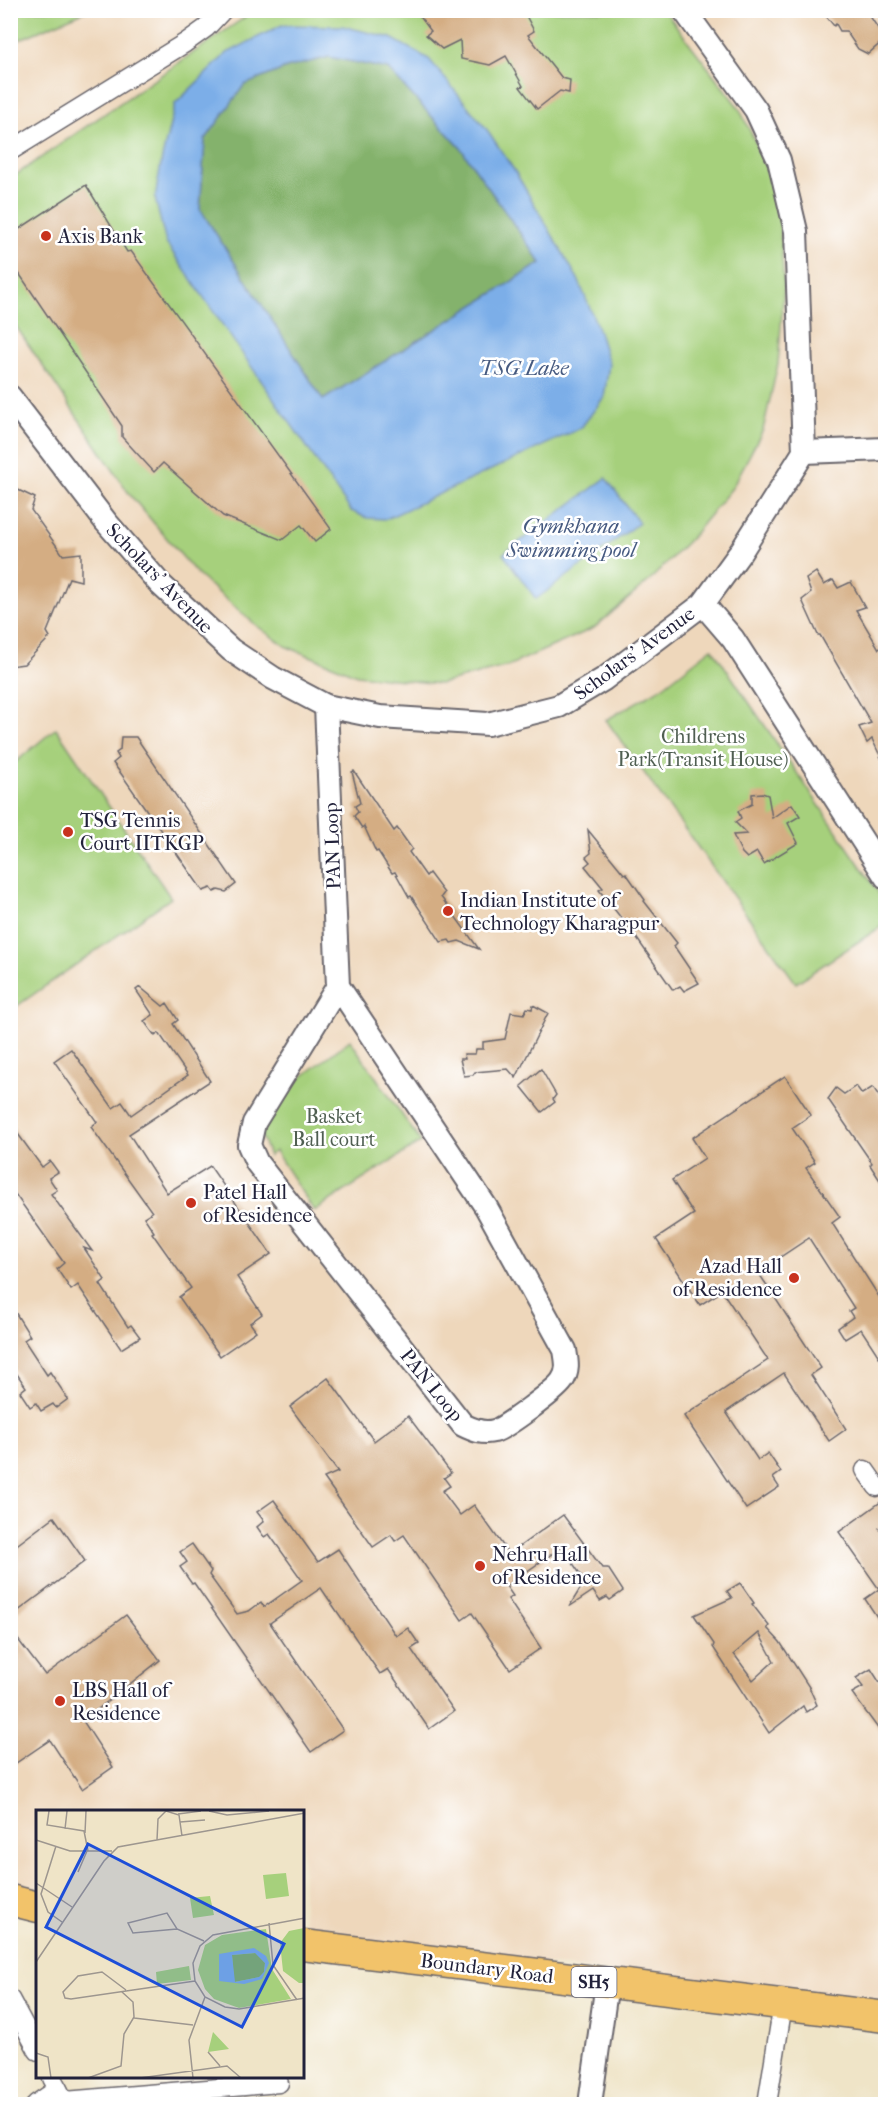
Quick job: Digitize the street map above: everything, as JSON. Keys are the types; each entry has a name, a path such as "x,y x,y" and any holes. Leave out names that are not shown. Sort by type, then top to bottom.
{"main road":[{"path":"10,1900 36,1906"},
{"name":"Boundary Road","path":"304,1944 885,2017"}],"street":[{"path":"10,151 185,43 206,28 223,10"},
{"path":"684,10 756,110 779,160 796,231 804,452 885,449"},
{"name":"Scholars' Avenue","path":"10,397 106,522 160,584 231,650 273,678 326,706 380,717 488,724 559,706 604,679 703,604 740,553 804,452"},
{"path":"703,604 733,639 885,877"},
{"name":"PAN Loop","path":"326,706 338,986 486,1207 565,1350 568,1365 562,1381 553,1391 495,1431 478,1432 463,1425 257,1162 249,1145 254,1123 338,986"},
{"path":"865,1470 877,1487"},
{"path":"590,2104 607,1983"},
{"path":"10,1999 36,2047"},
{"path":"767,2104 783,2004"},
{"path":"36,2104 60,2093 279,2083"}],"shaded area":[{"name":"Indian Institute of Technology Kharagpur","path":"10,11 885,11 885,2005 304,1935 304,1810 36,1810 36,1897 11,1887"}],"green space":[{"path":"11,10 86,10 86,11 11,43"},
{"path":"254,11 665,11 739,108 769,170 780,225 784,287 778,364 763,430 732,488 691,538 649,581 594,628 508,666 440,684 357,675 285,646 257,626 198,575 130,495 11,319 10,179"},
{"path":"329,57 388,69 460,147 541,263 323,400 200,209 205,140 244,85 286,68"},
{"name":"Childrens Park(Transit House)","path":"712,648 885,902 885,924 796,983 606,720 661,688"},
{"name":"TSG Tennis Court IITKGP","path":"56,728 171,898 11,1010 11,766"},
{"name":"Basket Ball court","path":"350,1040 421,1142 314,1211 275,1151 269,1156 259,1130 276,1097"}],"water":[{"name":"TSG Lake","path":"282,25 342,26 391,38 429,59 488,131 516,173 578,279 609,364 604,397 581,428 386,519 367,518 351,511 166,243 155,198 175,104 227,53","holes":["329,57 388,69 460,147 541,263 323,400 200,209 205,140 244,85 286,68"]},
{"name":"Gymkhana Swimming pool","path":"606,478 639,523 536,599 503,554"}],"building":[{"path":"415,10 523,10 534,31 528,35 562,78 570,80 569,93 560,91 537,109 520,87 523,86 506,56 490,65 461,59 460,40 442,49 426,35 431,31"},
{"path":"821,10 866,10 885,39 868,54 858,49 846,31 840,31 836,24 834,26"},
{"path":"86,185 127,252 131,251 331,529 315,542 301,525 282,540 223,516 163,463 154,472 122,437 122,426 10,260 10,235"},
{"path":"16,489 35,498 31,510 63,555 81,553 81,581 69,578 47,632 50,637 24,664 10,666 10,500"},
{"path":"816,572 824,585 833,580 838,588 851,582 865,607 856,610 879,649 885,645 885,766 872,739 867,743 859,727 871,723 818,635 802,600 811,593 806,579"},
{"path":"121,737 136,737 236,884 226,892 218,890 214,892 211,888 203,891 113,763 119,758 116,753 120,750"},
{"path":"354,771 394,831 397,828 412,849 409,852 426,876 429,873 444,893 441,897 479,949 459,941 441,942 411,896 409,897 395,872 392,873 378,851 376,852 364,826 362,828 354,816 358,812 355,806 360,803 352,772"},
{"path":"752,794 768,795 772,818 792,804 800,816 788,823 798,843 764,864 757,852 747,858 733,835 747,834 735,822 741,818 738,811 752,804"},
{"path":"588,830 624,874 626,873 644,901 677,943 674,946 699,983 684,991 680,986 673,990 599,890 603,888 585,866 590,862 586,857 591,853"},
{"name":"Patel Hall of Residence","path":"140,987 163,1006 167,1003 178,1020 173,1024 210,1081 129,1134 167,1193 210,1166 271,1254 237,1277 262,1314 250,1323 256,1331 220,1356 179,1297 191,1288 152,1233 154,1232 144,1217 152,1212 91,1127 97,1122 54,1061 71,1049 113,1108 122,1102 131,1115 188,1075 159,1033 155,1036 144,1021 153,1015 136,990"},
{"path":"533,1005 548,1013 516,1078 508,1069 475,1072 473,1075 464,1076 460,1059 465,1059 464,1054 475,1054 476,1049 483,1049 483,1042 505,1039 511,1012 524,1014 527,1008 532,1009"},
{"path":"541,1069 556,1095 553,1099 555,1102 542,1112 521,1086"},
{"path":"785,1076 811,1115 792,1128 815,1162 806,1168 840,1217 832,1223 885,1306 885,1366 861,1329 845,1339 838,1328 853,1317 849,1311 854,1308 809,1238 758,1272 821,1368 811,1375 846,1429 829,1441 784,1373 726,1412 758,1460 768,1453 781,1472 773,1478 779,1487 746,1509 684,1416 768,1360 722,1291 700,1305 656,1239 694,1214 672,1180 705,1158 692,1138"},
{"path":"856,1086 862,1094 873,1087 885,1105 880,1110 885,1119 885,1188 870,1165 872,1163 828,1099 836,1088 844,1094"},
{"path":"10,1123 42,1167 50,1161 58,1172 49,1178 57,1190 51,1194 92,1251 84,1248 105,1280 100,1284 128,1327 131,1325 140,1337 121,1349 78,1285 71,1290 57,1269 64,1263 10,1187"},
{"path":"10,1304 30,1336 24,1340 47,1375 50,1372 68,1399 56,1408 53,1404 41,1411 36,1403 30,1407 20,1392 26,1387 10,1364"},
{"path":"328,1378 374,1441 408,1416 451,1473 444,1478 450,1486 442,1491 460,1515 474,1505 509,1554 563,1515 602,1568 608,1568 623,1591 610,1600 607,1597 600,1601 593,1591 569,1607 585,1581 562,1547 506,1586 513,1596 508,1599 541,1648 510,1669 472,1613 462,1620 404,1535 395,1541 391,1535 373,1547 324,1478 338,1472 290,1407"},
{"path":"885,1499 885,1524 879,1528 885,1538 885,1629 865,1599 879,1589 839,1532"},
{"path":"274,1500 318,1562 338,1549 396,1636 408,1628 419,1644 411,1649 454,1711 429,1729 388,1669 380,1674 321,1588 270,1623 343,1730 311,1752 194,1583 192,1584 180,1567 187,1562 180,1552 192,1544 211,1571 209,1575 237,1614 249,1611 261,1602 264,1607 302,1580 269,1534 264,1537 257,1527 264,1521 257,1512"},
{"path":"54,1517 85,1561 10,1617 10,1550"},
{"path":"740,1583 769,1626 767,1628 780,1642 809,1687 817,1705 806,1712 803,1706 769,1733 694,1615 732,1598 727,1591","holes":["759,1633 774,1661 753,1680 734,1654"]},
{"name":"LBS Hall of Residence","path":"126,1615 160,1660 83,1721 113,1767 82,1789 50,1740 10,1767 10,1629 45,1675"},
{"path":"871,1669 885,1691 885,1738 852,1693 863,1687 856,1678"}],"place":[{"name":"Axis Bank","path":"46,236"},
{"name":"TSG Tennis Court IITKGP","path":"68,832"},
{"name":"Indian Institute of Technology Kharagpur","path":"448,911"},
{"name":"Patel Hall of Residence","path":"191,1203"},
{"name":"Azad Hall of Residence","path":"794,1278"},
{"name":"Nehru Hall of Residence","path":"480,1566"},
{"name":"LBS Hall of Residence","path":"60,1701"}]}
